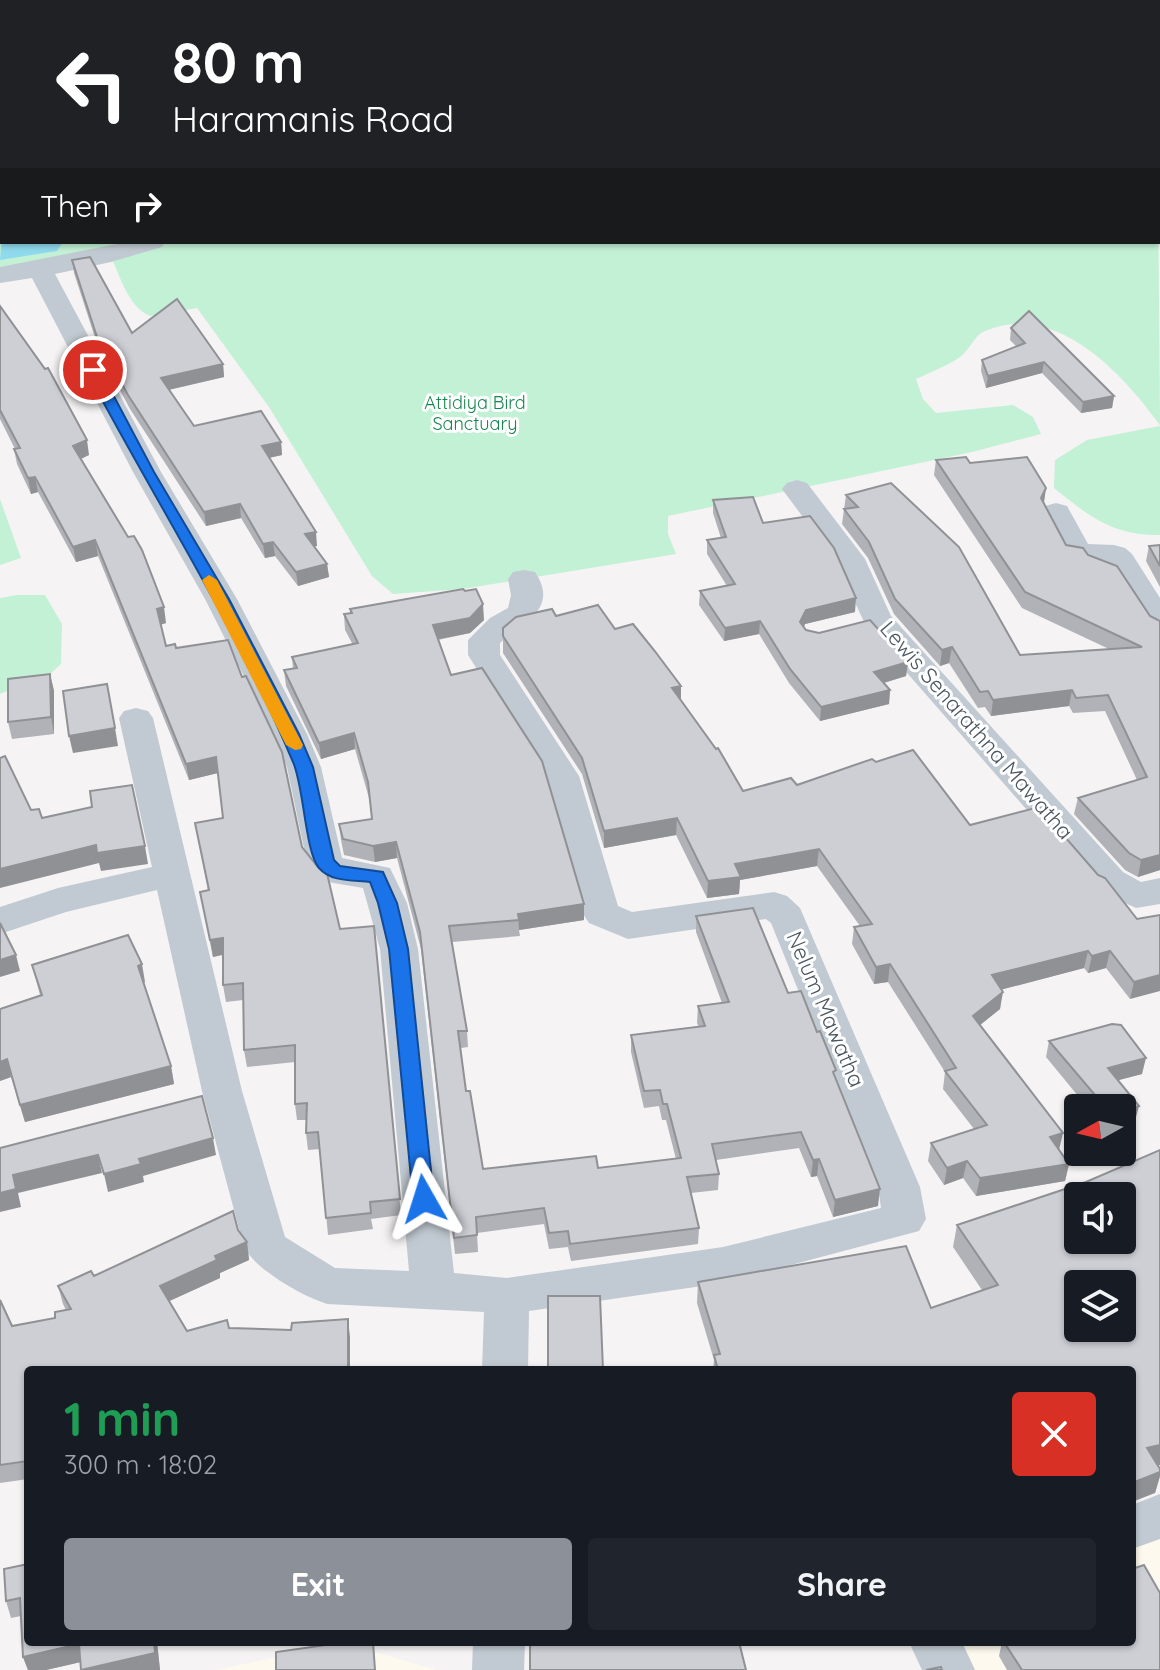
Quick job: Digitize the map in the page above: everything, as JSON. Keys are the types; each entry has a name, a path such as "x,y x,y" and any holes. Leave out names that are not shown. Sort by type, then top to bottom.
{"street":[{"path":"0,275 111,255 147,244"},
{"path":"40,269 147,472 221,599 290,734 304,767 325,863 335,872 377,877 388,903 399,949 433,1290"},
{"name":"Lewis Senarathna Mawatha","path":"797,489 850,559 862,622 1110,881 1136,895 1160,891"},
{"path":"1056,512 1077,553 1114,554 1121,561 1160,623"},
{"name":"Nelum Mawatha","path":"507,1296 723,1265 904,1219 899,1187 787,917 774,905 628,926 602,914 562,776 484,655 484,640 522,613 527,595 524,579"},
{"path":"136,718 173,874 208,1095 266,1247 327,1286 507,1296 505,1366"},
{"path":"0,921 58,901 173,874"},
{"path":"1136,1525 1160,1516"},
{"path":"498,1670 499,1646"},
{"path":"937,1646 949,1670"}],"shaded area":[{"path":"1160,1516 1160,1670 949,1670 937,1646 1136,1646 1136,1525"},
{"path":"305,1651 378,1653 437,1670 216,1670"}],"green space":[{"name":"Attidiya Bird Sanctuary","path":"0,244 1159,244 1160,425 1127,385 1086,348 1062,334 1038,326 1012,324 981,333 960,357 916,379 923,399 936,413 1013,405 1033,417 1041,434 972,452 668,516 668,534 676,554 462,589 393,594 372,576 269,407 197,308 150,316 142,312 126,290 110,255 0,275"},
{"path":"1160,426 1160,535 1115,528 1054,488 1055,460 1087,440"},
{"path":"0,499 21,558 0,565"},
{"path":"45,595 62,624 61,664 50,674 0,694 0,598"}],"building":[{"path":"90,257 132,333 177,299 223,364 161,378 194,426 261,411 281,442 262,446 316,532 305,534 327,564 296,572 273,542 263,544 240,504 204,512 128,395 97,337 72,260"},
{"path":"0,306 45,369 48,368 87,440 73,446 128,537 134,536 142,550 164,607 157,609 166,646 175,644 176,648 228,640 242,677 246,676 282,752 302,847 318,867 326,869 340,929 374,926 400,1199 370,1202 371,1213 326,1218 318,1132 306,1133 307,1103 295,1104 295,1045 244,1050 243,983 223,985 223,938 210,940 200,892 209,890 195,823 223,818 216,757 186,764 95,540 73,547 35,477 28,478 14,449 20,448 0,410"},
{"path":"1029,311 1114,396 1083,402 1044,362 988,376 982,360 1025,343 1011,328"},
{"path":"966,457 970,463 1027,457 1046,488 1041,498 1066,545 1083,548 1088,555 1117,566 1150,616 1160,621 1160,855 1141,860 1129,853 1078,798 1147,777 1108,695 1076,698 1072,690 993,700 988,691 980,692 952,647 942,650 895,599 869,542 844,509 858,507 846,495 891,483 959,547 1020,655 1142,647 1025,592 936,460"},
{"path":"753,497 763,523 810,516 834,548 856,598 806,610 800,622 806,630 819,633 870,620 908,662 874,672 890,690 821,707 790,669 760,621 725,628 700,591 735,584 707,540 726,537 713,500"},
{"path":"1160,545 1160,566 1149,546"},
{"path":"476,589 483,604 470,618 433,625 451,675 482,668 542,761 584,904 518,914 519,920 449,926 467,1031 458,1031 466,1091 470,1091 483,1169 596,1156 598,1168 681,1158 667,1104 663,1104 660,1090 644,1091 631,1035 705,1026 698,1006 729,1002 696,916 753,908 788,993 801,991 817,1032 820,1031 836,1070 833,1072 880,1189 835,1200 819,1159 813,1160 801,1132 712,1144 719,1174 687,1177 699,1228 570,1244 568,1231 549,1233 544,1208 476,1217 477,1235 454,1238 420,932 396,842 373,846 343,839 339,824 372,819 368,782 354,733 319,743 284,670 297,668 292,657 358,643 344,614 352,613 350,609"},
{"path":"598,605 615,629 633,624 681,686 672,688 718,748 743,791 791,778 797,785 872,759 876,762 913,750 970,825 1039,807 1098,875 1105,878 1137,919 1160,915 1160,975 1134,982 1110,951 1092,956 1088,951 992,975 1003,992 973,1016 1063,1133 1050,1137 1064,1157 1064,1165 980,1178 967,1161 947,1168 931,1143 987,1125 945,1071 956,1068 890,964 876,967 854,927 872,924 819,849 735,864 741,877 708,881 677,818 604,831 582,758 503,636 503,628 516,617 552,609 556,616"},
{"path":"50,674 51,717 8,722 8,679"},
{"path":"107,684 115,728 69,736 63,691"},
{"path":"5,756 31,810 39,809 42,818 92,807 90,791 132,785 145,846 97,853 96,845 0,869 0,758"},
{"path":"0,923 16,955 0,960"},
{"path":"128,935 142,964 138,966 171,1066 20,1105 7,1059 0,1062 0,1009 42,995 32,965"},
{"path":"1112,1024 1121,1025 1146,1058 1108,1068 1129,1094 1094,1094 1049,1041"},
{"path":"202,1096 213,1138 139,1159 141,1164 104,1174 98,1155 13,1175 16,1189 0,1193 0,1148"},
{"path":"1160,1150 1160,1445 1147,1448 1160,1472 1137,1481 1136,1485 1136,1366 717,1366 714,1355 720,1354 698,1282 906,1246 931,1308 998,1285 957,1225 1064,1189 1064,1254 1136,1254 1136,1182 1086,1182 1123,1166 1136,1166 1136,1160"},
{"path":"233,1211 238,1230 247,1242 215,1256 217,1260 160,1286 187,1331 227,1320 229,1328 291,1330 292,1323 348,1319 348,1366 24,1366 24,1462 0,1465 0,1300 12,1326 55,1318 55,1312 71,1309 58,1286 91,1271 94,1276"},
{"path":"548,1296 600,1296 603,1366 548,1366"},
{"path":"24,1565 24,1646 70,1646 23,1657 20,1598 6,1601 4,1569"},
{"path":"1144,1565 1160,1593 1160,1670 1022,1670 1007,1646 1136,1646 1136,1568"},
{"path":"79,1646 154,1646 155,1653 81,1670"},
{"path":"319,1646 373,1646 375,1670 276,1670 276,1652"},
{"path":"530,1646 740,1646 746,1670 530,1670"}],"waterway":[{"path":"0,248 29,244"}],"slow traffic":[{"path":"209,580 295,745"}],"route":[{"path":"93,370 147,472 221,599 290,734 304,767 325,863 335,872 377,877 388,903 399,949 424,1199"}]}
